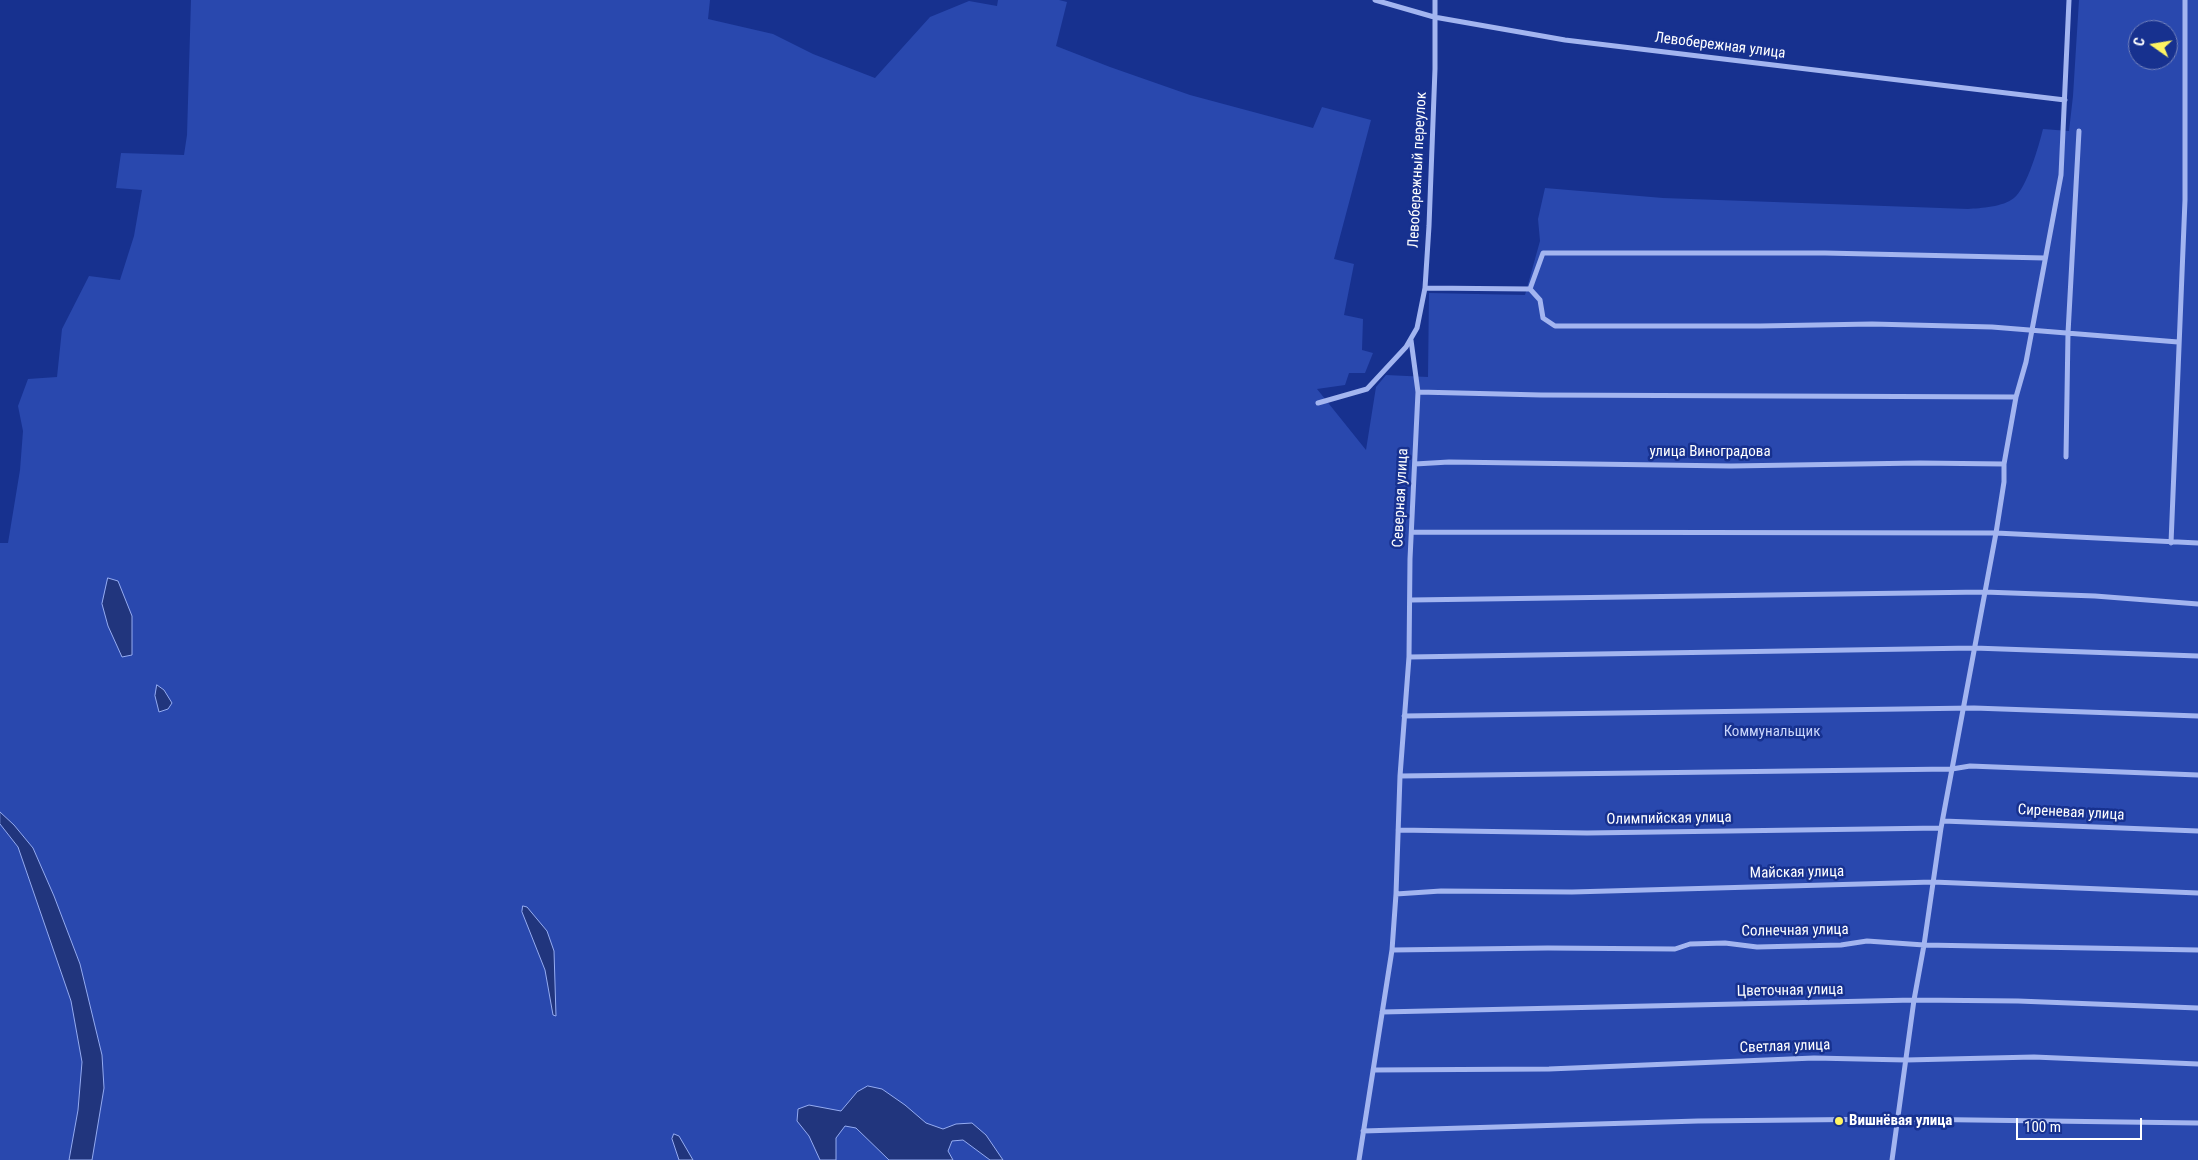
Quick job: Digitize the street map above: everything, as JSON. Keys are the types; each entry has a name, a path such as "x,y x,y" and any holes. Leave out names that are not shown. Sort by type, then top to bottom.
{"street":[{"name":"Левобережная улица","path":"1374,0 1434,17 1565,40 2065,100"},
{"name":"Левобережный переулок","path":"1411,340 1417,328 1425,288 1430,216 1435,69 1435,0"},
{"path":"1892,1160 1914,1000 1941,828 1944,821 1996,534 2004,482 2004,464 2016,397 2026,362 2061,174 2069,0"},
{"path":"2171,543 2185,200 2185,0"},
{"path":"2066,457 2068,333 2079,131"},
{"path":"1530,289 1543,253 1825,253 2045,258"},
{"path":"1425,288 1530,289 1540,300 1543,318 1555,326 1872,324 1992,326 2178,342"},
{"path":"1318,403 1368,389 1411,340"},
{"name":"Северная улица","path":"1359,1160 1392,950 1396,894 1400,776 1409,657 1418,392 1411,340"},
{"path":"1418,392 1541,395 2016,397"},
{"name":"улица Виноградова","path":"1415,464 1458,462 1731,466 1911,463 2004,464"},
{"path":"1412,532 1996,534 2198,543"},
{"path":"1411,600 1984,592 2095,596 2198,604"},
{"path":"1409,657 1974,648 2198,656"},
{"path":"1404,716 1963,710 1974,708 2198,716"},
{"path":"1400,776 1952,769 1970,766 2198,775"},
{"name":"Сиреневая улица","path":"1944,821 2198,831"},
{"name":"Олимпийская улица","path":"1398,830 1587,832 1941,828"},
{"name":"Майская улица","path":"1396,894 1441,891 1572,892 1933,882 2198,893"},
{"name":"Солнечная улица","path":"1392,950 1676,949 1690,944 1725,943 1757,947 1841,945 1867,941 1924,945 2198,950"},
{"name":"Цветочная улица","path":"1382,1012 1914,1000 2018,1001 2198,1008"},
{"name":"Светлая улица","path":"1373,1070 1549,1069 1814,1058 1906,1060 2034,1057 2198,1064"},
{"path":"1363,1131 1698,1121 1899,1119 2198,1123"}],"green space":[{"name":"Коммунальщик","path":"191,0 710,0 708,19 773,34 813,54 875,78 930,17 969,1 997,6 998,0 1059,0 1067,2 1056,46 1110,67 1190,95 1313,128 1322,107 1371,120 1334,259 1354,264 1344,315 1363,319 1362,350 1373,353 1365,373 1349,373 1345,385 1317,389 1366,450 1376,387 1386,375 1428,377 1429,293 1525,295 1540,241 1538,219 1545,188 1663,198 1968,209 1998,205 2009,201 2019,193 2032,166 2043,129 2069,131 2079,0 2198,0 2198,1160 92,1160 104,1088 102,1055 80,964 33,848 14,825 0,812 0,543 8,543 20,470 23,431 18,406 28,379 57,377 62,329 89,276 120,280 134,236 142,190 116,188 121,153 184,155 187,135"},
{"path":"0,824 18,847 71,1001 82,1062 78,1110 69,1160 0,1160"}],"shaded area":[{"path":"108,578 118,581 132,616 132,655 122,657 108,626 102,604"},
{"path":"157,685 164,690 172,703 168,709 159,712 155,696"},
{"path":"0,812 14,825 33,848 80,964 102,1055 104,1088 92,1160 69,1160 78,1110 82,1062 71,1001 18,847 0,824"},
{"path":"523,906 527,907 547,931 554,951 556,1016 553,1015 545,970 522,912"},
{"path":"868,1086 882,1089 926,1123 943,1129 956,1124 972,1123 986,1135 1003,1160 990,1160 963,1140 952,1141 948,1151 953,1160 889,1160 856,1128 845,1126 836,1138 836,1160 820,1160 809,1136 797,1121 798,1109 809,1105 841,1111 857,1092"},
{"path":"674,1134 679,1136 693,1160 679,1160 672,1139"}],"place":[{"name":"Вишнёвая улица","path":"1839,1121"}]}
